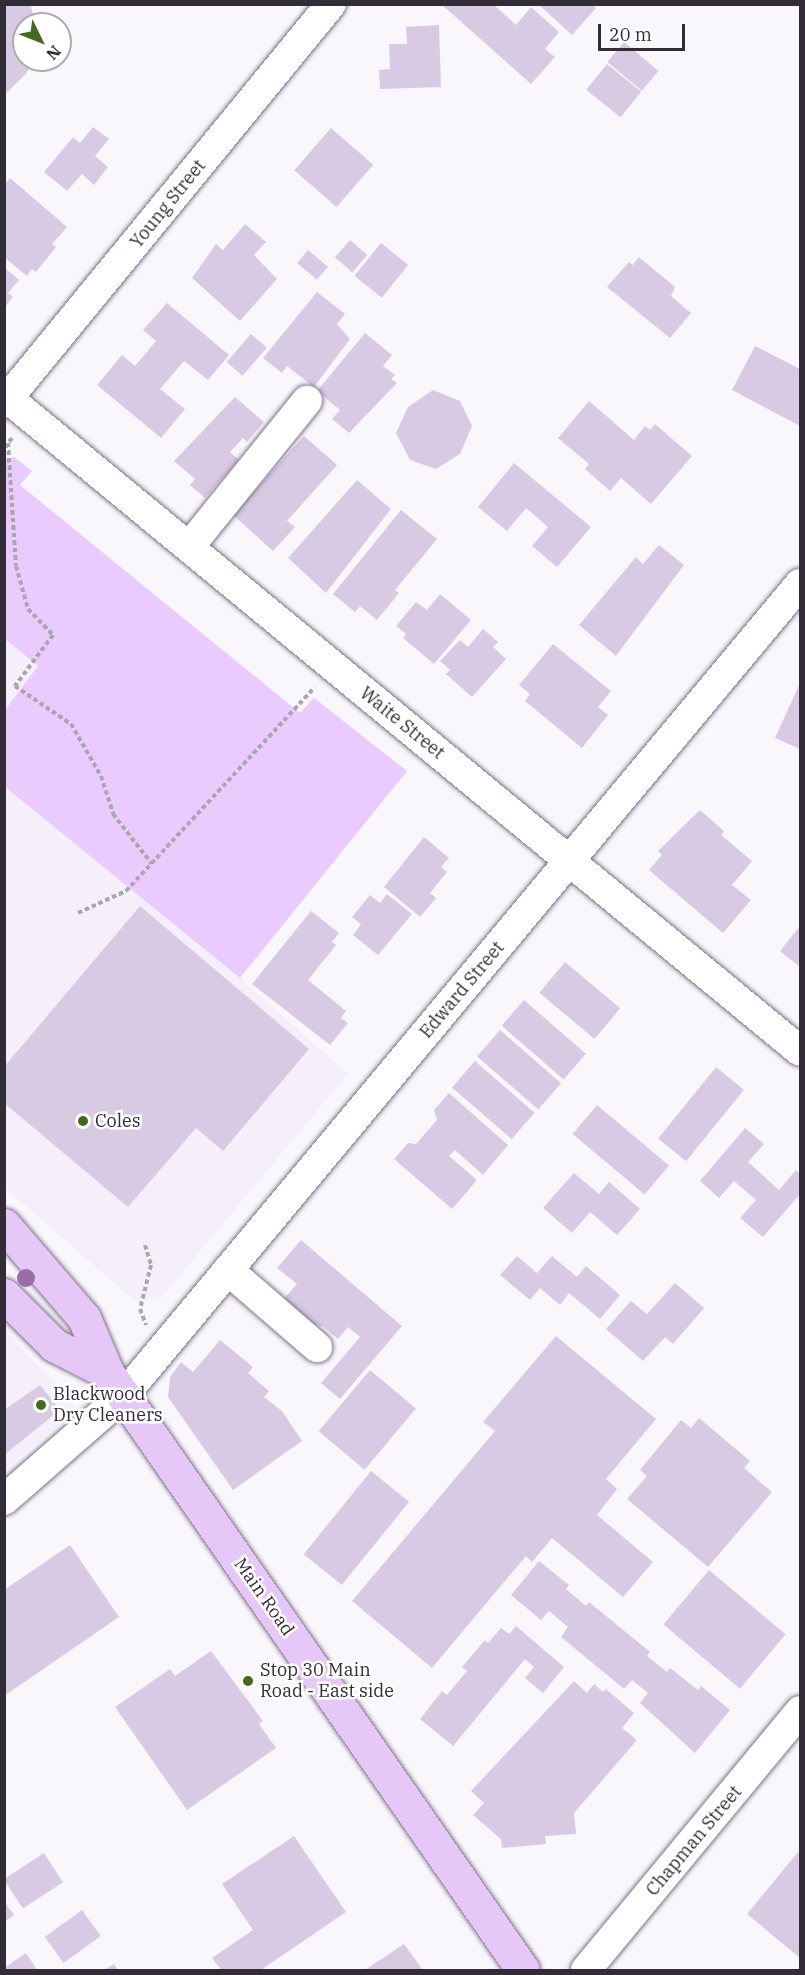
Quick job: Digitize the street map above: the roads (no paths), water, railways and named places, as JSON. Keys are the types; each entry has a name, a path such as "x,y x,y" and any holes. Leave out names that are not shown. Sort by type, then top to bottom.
{"main road":[{"name":"Main Road","path":"4,1225 84,1318 116,1383 523,1971"},
{"name":"Main Road","path":"4,1295 54,1345 116,1383"}],"street":[{"name":"Young Street","path":"12,403 331,4"},
{"path":"189,547 307,401"},
{"name":"Waite Street","path":"12,403 801,1051"},
{"name":"Edward Street","path":"4,1500 228,1270 801,584"},
{"path":"228,1270 317,1347"},
{"name":"Chapman Street","path":"586,1971 801,1712"}],"place":[{"name":"Coles","path":"83,1121"},
{"name":"Blackwood Dry Cleaners","path":"41,1405"},
{"name":"Stop 30 Main Road - East side","path":"248,1681"}]}
